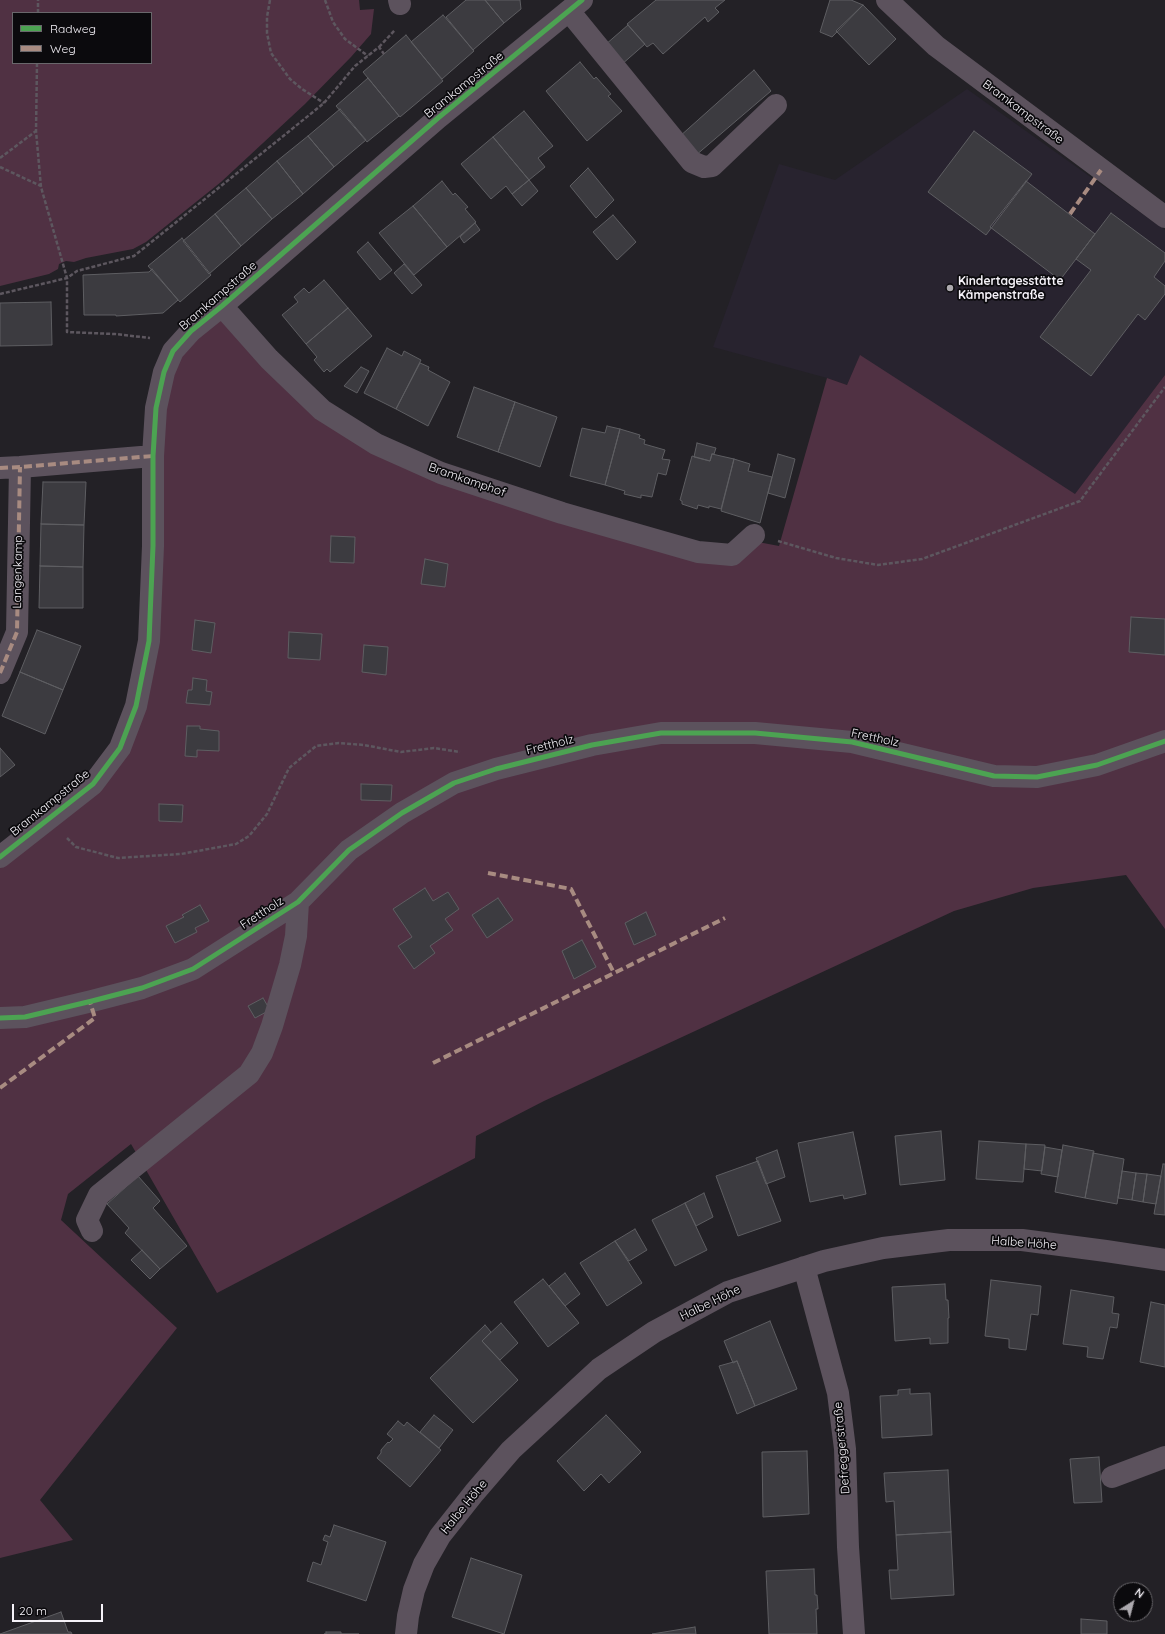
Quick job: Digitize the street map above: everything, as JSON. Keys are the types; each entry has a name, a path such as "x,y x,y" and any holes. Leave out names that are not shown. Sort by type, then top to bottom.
{"street":[{"name":"Bramkampstraße","path":"888,0 936,46 1165,217"},
{"name":"Bramkampstraße","path":"0,857 93,784 120,748 136,706 149,641 153,546 153,456 156,408 164,372 173,351 191,331 222,306 438,118 576,6"},
{"path":"576,6 692,162 704,167 712,166 776,105"},
{"name":"Bramkamphof","path":"222,306 269,359 322,410 376,444 442,473 562,513 698,552 732,555 754,535"},
{"name":"Langenkamp","path":"0,674 17,632 10,468 153,456"},
{"name":"Frettholz","path":"0,1018 25,1016 92,1002 142,988 193,969 298,902 349,850 402,813 454,783 496,769 592,745 661,733 755,733 852,742 994,776 1037,777 1097,765 1165,742"},
{"name":"Frettholz","path":"92,1231 87,1220 99,1195 249,1074 262,1053 272,1026 290,965 296,936 298,902"},
{"name":"Halbe Höhe","path":"406,1634 408,1616 414,1590 424,1564 440,1536 511,1450 599,1369 654,1332 728,1292 804,1267 883,1248 949,1240 1022,1240 1165,1260"},
{"name":"Defreggerstraße","path":"804,1267 838,1393 845,1449 848,1547 854,1634"},
{"path":"1112,1477 1165,1457"}],"path":[{"path":"38,0 38,12"},
{"path":"270,0 267,17 267,33 271,53 290,79 302,89 324,103"},
{"path":"325,0 333,22 345,39 368,56"},
{"path":"0,294 67,278 78,272 134,256 324,103 355,66 379,47 384,54"},
{"path":"37,64 36,131 41,186 67,278 67,332 148,337 173,351"},
{"path":"0,158 36,131"},
{"path":"0,166 41,186"},
{"path":"754,535 836,558 878,565 922,559 1080,501 1165,387"},
{"path":"46,820 76,846 118,858 181,854 236,844 249,836 267,814 289,768 316,746 338,744 364,745 401,752 434,748 464,752 485,761 496,769"}],"shaded area":[{"path":"0,0 359,0 360,10 374,9 371,34 351,57 305,104 221,182 146,242 133,249 86,258 74,262 66,261 59,264 58,269 49,274 0,286"},
{"name":"Kindertagesstätte Kämpenstraße","path":"967,89 1165,230 1165,375 1075,495 860,356 847,385 827,378 713,347 779,164 835,180"},
{"path":"223,310 376,447 699,554 758,542 779,546 827,378 847,385 860,355 1075,494 1165,375 1165,929 1126,875 1033,888 954,911 544,1101 476,1136 475,1158 217,1293 131,1144 68,1194 61,1220 177,1328 40,1500 73,1540 0,1558 0,861 53,819 139,706 168,371"}],"building":[{"path":"466,0 485,0 504,23 473,50 446,17"},
{"path":"485,0 520,0 521,9 504,23"},
{"path":"656,0 725,0 715,8 719,12 708,22 705,17 663,54 653,43 647,47 627,24"},
{"path":"830,0 851,0 863,5 832,37 820,32"},
{"path":"863,5 896,39 869,65 836,31"},
{"path":"443,15 474,51 442,79 411,42"},
{"path":"628,25 645,44 621,65 605,45"},
{"path":"406,35 443,81 400,117 363,72"},
{"path":"580,62 594,79 596,77 611,94 608,96 622,111 587,141 546,91"},
{"path":"754,70 771,91 695,156 679,137"},
{"path":"368,78 399,116 367,142 336,106"},
{"path":"340,109 366,140 334,167 308,136"},
{"path":"524,111 553,146 538,158 545,167 529,180 493,137"},
{"path":"974,131 1032,174 986,235 928,192"},
{"path":"308,136 334,167 303,194 277,161"},
{"path":"493,137 529,180 512,194 506,186 491,199 461,164"},
{"path":"277,161 303,194 272,219 246,188"},
{"path":"588,168 614,200 596,218 570,186"},
{"path":"529,180 538,191 522,206 512,194"},
{"path":"442,181 453,195 455,193 468,207 465,209 476,222 447,247 413,206"},
{"path":"1026,181 1095,234 1060,280 990,227"},
{"path":"246,188 272,219 241,246 215,214"},
{"path":"413,206 447,247 414,275 379,233"},
{"path":"1111,213 1165,253 1165,261 1154,277 1165,286 1165,294 1145,320 1138,314 1091,376 1040,337 1091,270 1076,259"},
{"path":"215,214 241,246 209,274 183,241"},
{"path":"613,215 636,242 617,260 593,232"},
{"path":"475,223 480,230 464,243 460,237"},
{"path":"182,238 211,275 180,302 148,266"},
{"path":"368,242 392,270 380,280 357,252"},
{"path":"404,264 422,285 412,294 394,273"},
{"path":"152,269 178,300 163,313 116,316 84,315 83,275 149,272"},
{"path":"324,280 348,308 306,344 282,315 298,302 294,297 304,288 309,293"},
{"path":"51,302 52,345 0,346 0,303"},
{"path":"348,308 372,336 330,372 327,369 324,372 314,360 317,357 306,344"},
{"path":"387,348 402,356 404,351 421,360 396,409 364,393"},
{"path":"420,363 429,367 428,370 450,382 428,426 396,409"},
{"path":"361,367 369,371 357,393 344,386"},
{"path":"474,387 515,402 498,452 457,437"},
{"path":"515,402 557,417 540,467 498,452"},
{"path":"607,426 620,429 605,485 570,476 582,428 605,433"},
{"path":"620,429 640,435 639,438 645,440 644,444 665,450 662,459 670,460 666,475 658,473 652,497 641,495 641,498 624,494 625,491 605,485"},
{"path":"697,443 716,448 710,461 694,457"},
{"path":"712,454 734,459 721,509 698,505 697,509 682,504 682,501 680,500 692,456 710,461"},
{"path":"778,454 795,459 785,498 768,493"},
{"path":"734,459 750,464 748,471 772,477 760,523 721,511"},
{"path":"43,482 86,482 84,525 41,524"},
{"path":"41,524 84,525 83,567 40,566"},
{"path":"331,536 355,537 354,563 330,562"},
{"path":"425,559 448,564 445,587 421,584"},
{"path":"40,566 83,567 83,608 39,608"},
{"path":"1131,617 1165,619 1165,655 1129,652"},
{"path":"195,620 215,623 211,653 192,650"},
{"path":"37,630 81,646 63,690 20,672"},
{"path":"289,632 322,634 320,660 288,658"},
{"path":"364,645 388,647 386,675 362,672"},
{"path":"20,672 63,690 45,734 2,716"},
{"path":"193,678 207,680 206,691 212,692 210,705 186,703 188,690 192,690"},
{"path":"187,726 200,726 200,729 219,731 219,751 197,750 197,757 185,756"},
{"path":"0,748 15,765 0,777"},
{"path":"361,784 392,785 391,801 361,800"},
{"path":"159,804 183,805 182,822 159,821"},
{"path":"425,888 433,901 448,892 459,909 445,919 453,930 430,946 435,953 414,969 398,946 412,937 393,909"},
{"path":"498,898 513,920 487,938 472,915"},
{"path":"200,905 209,921 195,928 197,932 175,943 166,926 184,917 182,915"},
{"path":"646,912 656,935 634,945 625,923"},
{"path":"582,940 596,967 574,979 562,951"},
{"path":"263,998 270,1010 255,1018 248,1006"},
{"path":"941,1131 945,1180 900,1185 895,1136"},
{"path":"853,1132 866,1194 844,1199 843,1195 810,1202 798,1143"},
{"path":"979,1141 1026,1144 1023,1182 976,1179"},
{"path":"1026,1144 1045,1145 1042,1171 1024,1169"},
{"path":"1063,1145 1094,1151 1085,1198 1055,1192"},
{"path":"1045,1147 1062,1150 1058,1177 1041,1174"},
{"path":"777,1150 785,1177 766,1184 756,1158"},
{"path":"1093,1153 1124,1159 1117,1204 1085,1198"},
{"path":"758,1161 781,1221 738,1236 716,1176"},
{"path":"1163,1164 1165,1164 1165,1215 1154,1214"},
{"path":"1122,1171 1136,1173 1132,1200 1118,1198"},
{"path":"1136,1173 1147,1174 1143,1202 1132,1200"},
{"path":"1147,1174 1161,1176 1156,1204 1143,1202"},
{"path":"138,1176 160,1201 153,1208 187,1246 160,1269 125,1233 129,1228 107,1204"},
{"path":"704,1193 713,1217 696,1226 685,1203"},
{"path":"685,1203 707,1250 675,1266 652,1220"},
{"path":"635,1229 647,1250 629,1261 615,1241"},
{"path":"615,1241 642,1283 607,1306 580,1263"},
{"path":"142,1250 160,1269 150,1279 131,1260"},
{"path":"565,1273 580,1294 565,1306 549,1286"},
{"path":"543,1279 579,1323 548,1347 514,1302"},
{"path":"991,1280 1041,1286 1038,1315 1031,1314 1026,1350 1009,1348 1009,1339 985,1336"},
{"path":"945,1284 949,1318 948,1343 930,1344 930,1338 895,1341 892,1287"},
{"path":"1071,1290 1114,1297 1112,1313 1119,1314 1117,1328 1110,1327 1103,1359 1087,1357 1088,1347 1063,1344"},
{"path":"1151,1302 1165,1305 1165,1367 1140,1362"},
{"path":"770,1321 797,1389 755,1406 737,1361 733,1363 724,1341"},
{"path":"501,1323 518,1343 500,1360 482,1341"},
{"path":"485,1325 491,1332 482,1341 518,1380 473,1423 430,1378"},
{"path":"737,1361 755,1406 737,1414 719,1366"},
{"path":"910,1389 910,1394 930,1393 932,1435 882,1438 880,1396 898,1395 898,1390"},
{"path":"434,1415 453,1430 439,1448 420,1432"},
{"path":"606,1415 641,1452 609,1483 601,1474 584,1491 557,1461"},
{"path":"398,1421 404,1426 407,1422 441,1450 410,1487 377,1458 381,1453 381,1450 393,1439 387,1434"},
{"path":"807,1451 809,1514 763,1517 762,1452"},
{"path":"1099,1457 1102,1502 1074,1503 1070,1459"},
{"path":"948,1470 951,1532 896,1535 894,1501 886,1502 884,1473"},
{"path":"334,1525 386,1542 366,1601 307,1581 313,1562 321,1565 328,1542 323,1540 325,1535 330,1537"},
{"path":"951,1532 954,1595 891,1599 889,1570 898,1570 896,1535"},
{"path":"471,1558 522,1575 504,1634 452,1617"},
{"path":"814,1569 815,1595 817,1595 818,1609 816,1609 817,1634 769,1634 766,1571"},
{"path":"61,1612 68,1632 71,1632 72,1634 0,1634"},
{"path":"1081,1619 1107,1621 1107,1634 1081,1634"},
{"path":"695,1627 696,1634 652,1634"},
{"path":"326,1632 341,1632 341,1634 326,1634"}],"marked path":[{"path":"1070,214 1101,170"},
{"path":"0,468 153,456"},
{"path":"0,673 17,632 20,467"},
{"path":"488,873 571,889 614,973"},
{"path":"433,1063 725,918"},
{"path":"0,1088 95,1018 90,1002"}],"cycle path":[{"path":"0,857 93,784 120,748 136,706 149,641 153,546 153,456 156,408 164,372 173,351 191,331 222,306 438,118 582,0"},
{"path":"0,1018 25,1017 92,1001 142,988 193,969 298,902 349,850 402,813 454,783 496,769 592,745 661,733 755,733 852,742 994,776 1037,777 1097,765 1165,741"}],"place":[{"name":"Kindertagesstätte Kämpenstraße","path":"950,288"}]}
